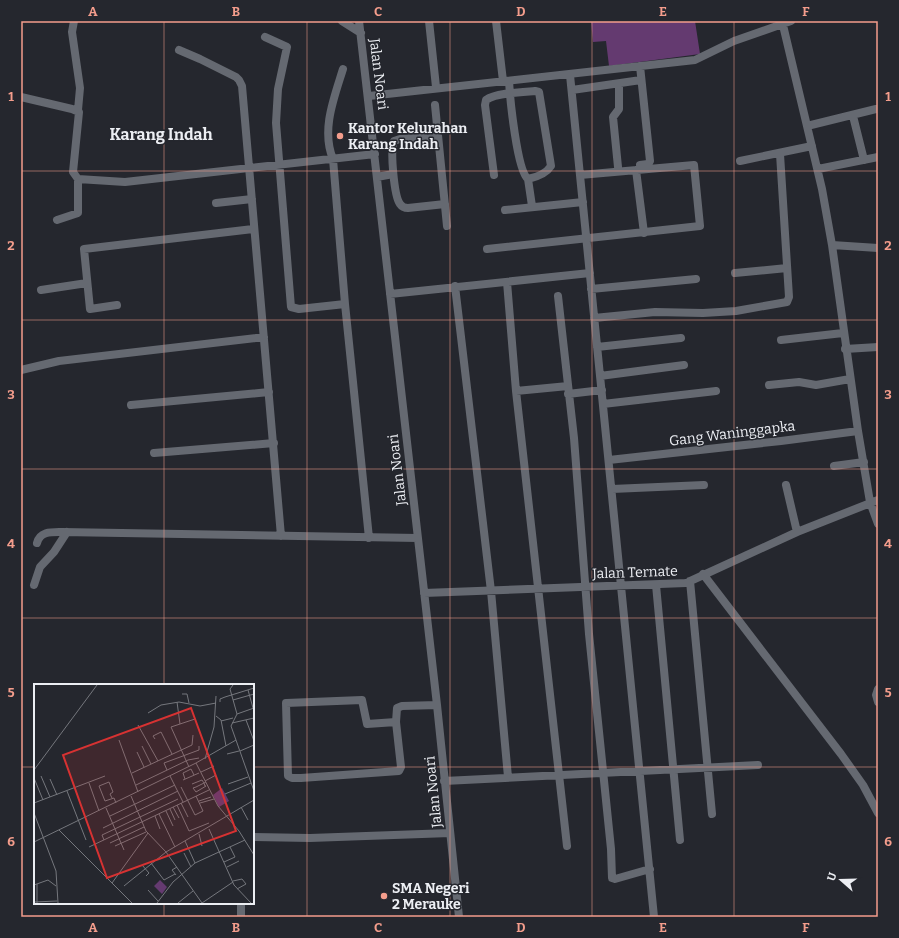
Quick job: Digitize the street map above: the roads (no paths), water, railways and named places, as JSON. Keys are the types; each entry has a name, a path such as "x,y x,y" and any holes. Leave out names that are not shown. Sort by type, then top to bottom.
{"street":[{"path":"57,220 78,213 78,179 73,172 79,118 78,110 80,88 72,32 74,21"},
{"path":"342,21 361,33"},
{"name":"Jalan Noari","path":"359,21 369,96 437,705 459,917"},
{"path":"429,21 436,88"},
{"path":"496,21 506,81 510,94 520,166 523,174 528,179 532,206"},
{"path":"369,96 570,75 702,58 734,42 782,23 791,21"},
{"path":"782,23 818,169 832,245 845,349 858,430 878,524"},
{"path":"265,37 287,47 278,89 276,123 291,307 299,309 345,304"},
{"path":"179,50 200,59 239,80 242,89 250,169 253,229 274,443 281,536"},
{"path":"580,173 649,162 640,67"},
{"path":"343,69 330,113 329,144 333,159 345,304 369,538"},
{"path":"570,75 600,376 610,460 628,670 654,917"},
{"path":"572,90 619,84 641,79"},
{"path":"618,167 613,117 619,109 619,84"},
{"path":"494,175 485,103 490,97 537,91 540,95 551,166 544,174 528,179"},
{"path":"21,97 78,110"},
{"path":"435,104 447,226"},
{"path":"808,126 853,116 876,109"},
{"path":"853,116 864,160"},
{"path":"438,137 400,139 394,141 393,174 399,203 402,207 408,208 445,204"},
{"path":"740,161 780,154 812,146"},
{"path":"78,179 125,182 375,154"},
{"path":"594,318 655,312 703,313 736,311 787,302 789,297 780,154"},
{"path":"818,169 878,157"},
{"path":"487,249 700,226 695,168 692,165 580,173"},
{"path":"636,170 644,233"},
{"path":"377,177 393,174"},
{"path":"216,203 252,199"},
{"path":"505,210 532,206 583,202"},
{"path":"117,306 91,309 86,283 84,250 253,229"},
{"path":"832,245 878,248"},
{"path":"735,273 787,268"},
{"path":"390,294 590,273"},
{"path":"591,289 696,279"},
{"path":"507,282 516,391 540,589 567,846"},
{"path":"41,290 86,283"},
{"path":"455,286 491,591 508,777"},
{"path":"558,296 578,484 585,587 611,849 612,878 624,878 650,870"},
{"path":"781,340 843,333"},
{"path":"21,370 74,359 264,337"},
{"path":"597,347 681,338"},
{"path":"845,349 878,348"},
{"path":"600,376 684,366"},
{"path":"769,385 799,382 816,385 850,379"},
{"path":"516,391 602,390"},
{"path":"603,404 716,391"},
{"path":"131,405 269,392"},
{"name":"Gang Waninggapka","path":"610,460 781,441 858,430"},
{"path":"154,453 274,443"},
{"path":"834,466 864,462"},
{"path":"612,489 704,484"},
{"path":"786,485 797,532"},
{"name":"Jalan Ternate","path":"424,593 656,585 690,581 797,532 874,501"},
{"path":"37,543 40,537 46,533 67,532 418,538"},
{"path":"34,585 40,567 54,552 67,532"},
{"path":"703,574 841,754 863,786 878,813"},
{"path":"690,581 712,814"},
{"path":"656,585 680,840"},
{"path":"878,689 876,692 878,702"},
{"path":"396,722 367,724 362,700 286,703 288,776 292,778 301,778 399,771 401,767 396,722 398,707 437,705"},
{"path":"444,781 758,764"},
{"path":"254,837 310,838 450,833"},
{"path":"241,904 241,917"}],"place":[{"name":"Kantor Kelurahan Karang Indah","path":"340,136"},
{"name":"SMA Negeri 2 Merauke","path":"384,896"}],"district":[{"name":"Karang Indah","path":"161,134"}]}
